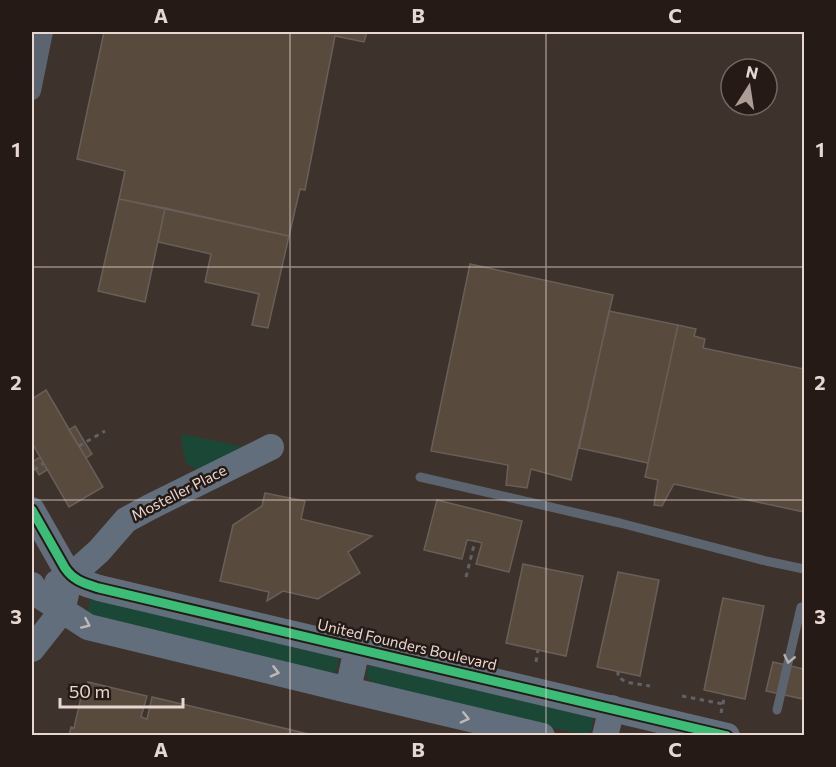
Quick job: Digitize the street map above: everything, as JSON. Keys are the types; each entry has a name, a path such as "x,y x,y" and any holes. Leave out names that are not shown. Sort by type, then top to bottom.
{"street":[{"path":"32,91 44,32"},
{"name":"Mosteller Place","path":"33,593 76,579 126,520 271,447"},
{"path":"32,510 76,579 62,611 32,649"},
{"name":"United Founders Boulevard","path":"76,579 711,734"},
{"path":"33,593 88,627 542,735"},
{"path":"348,690 357,648"},
{"path":"605,735 612,708"}],"lane":[{"path":"420,477 620,523 804,569"},
{"path":"777,710 801,607"}],"path":[{"path":"79,446 105,431"},
{"path":"33,470 44,463"},
{"path":"466,578 475,541"},
{"path":"536,662 538,650"},
{"path":"618,671 618,677 626,682 650,686"},
{"path":"682,696 723,704"}],"green space":[{"path":"183,434 249,448 198,471 186,463 181,442"},
{"path":"91,598 331,651 339,661 336,671 327,674 98,621 87,611"},
{"path":"381,662 586,710 593,718 592,730 584,735 378,687 366,676 368,666"}],"building":[{"path":"104,32 367,32 364,42 335,36 305,190 300,189 289,236 119,199 125,171 77,159"},
{"path":"119,199 165,208 145,302 98,291"},
{"path":"165,208 289,236 268,328 252,325 259,294 205,282 211,254 158,242"},
{"path":"470,264 613,295 571,480 531,469 527,488 506,485 508,465 431,451"},
{"path":"609,311 678,325 648,463 579,448"},
{"path":"678,325 696,329 694,336 705,339 703,348 804,369 804,512 674,484 662,506 654,505 658,480 645,477"},
{"path":"46,390 103,487 69,507 32,443 32,399"},
{"path":"75,426 92,454 86,458 69,430"},
{"path":"40,457 47,470 39,475 32,462"},
{"path":"265,493 305,501 301,519 372,536 348,552 360,573 318,599 283,591 267,601 269,592 220,581 233,525 262,506"},
{"path":"437,500 522,521 509,572 476,564 482,543 475,541 467,540 462,559 424,550"},
{"path":"523,564 583,576 566,656 506,643"},
{"path":"618,572 659,580 640,676 597,667"},
{"path":"723,598 764,606 745,699 704,690"},
{"path":"773,662 804,669 803,699 766,691"},
{"path":"88,682 147,696 141,717 147,719 152,697 317,736 69,736 71,727 74,728 84,684 88,685"}],"cycle path":[{"path":"32,510 68,572 80,581 99,588 727,736"}]}
